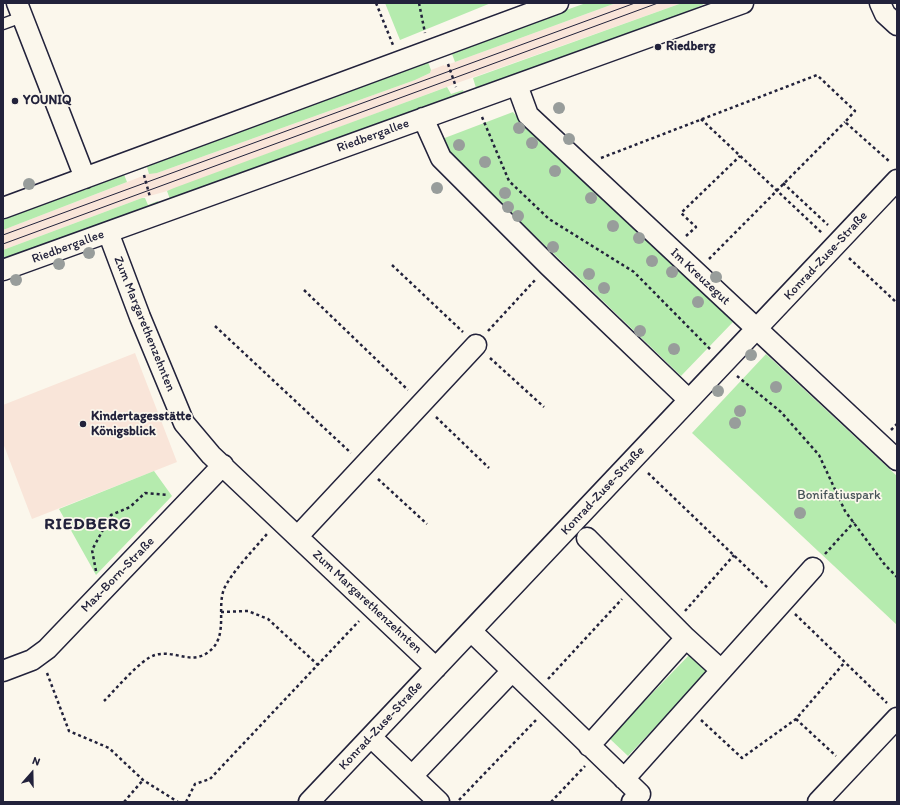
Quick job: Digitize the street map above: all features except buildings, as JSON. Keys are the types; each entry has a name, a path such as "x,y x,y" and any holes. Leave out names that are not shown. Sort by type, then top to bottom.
{"street":[{"path":"3,208 558,3"},
{"name":"Riedbergallee","path":"3,270 743,3"},
{"path":"880,3 885,14 897,25"},
{"path":"20,10 85,178"},
{"name":"Im Kreuzegut","path":"517,85 528,115 897,460"},
{"path":"423,118 441,158 549,266 689,400"},
{"name":"Konrad-Zuse-Straße","path":"310,802 839,242 894,172"},
{"name":"Zum Margarethenzehnten","path":"108,232 140,317 184,423 223,465 278,519 298,536 436,668"},
{"path":"298,536 476,345"},
{"name":"Max-Born-Straße","path":"3,671 32,660 48,649 223,465"},
{"path":"586,538 680,632 722,670"},
{"path":"624,779 812,568"},
{"path":"471,631 624,779 640,799"},
{"path":"594,750 680,632"},
{"path":"412,776 512,671"},
{"path":"818,802 897,718"},
{"path":"371,737 439,802"}],"lane":[{"path":"3,24 20,10"}],"path":[{"path":"376,3 389,36"},
{"path":"419,3 425,33"},
{"path":"448,62 457,91"},
{"path":"582,166 817,75 855,111 722,245"},
{"path":"474,101 509,181 549,219 634,272 724,363 781,412 819,455 845,510 885,565 897,577"},
{"path":"701,119 776,190 839,242"},
{"path":"845,122 894,172"},
{"path":"671,250 696,227 681,213 740,156"},
{"path":"127,163 132,176 143,173 151,200 164,196 168,210"},
{"path":"783,183 897,303"},
{"path":"476,345 549,266"},
{"path":"304,290 489,468"},
{"path":"215,326 427,524"},
{"path":"96,575 92,550 111,515 130,507 144,493 172,496"},
{"path":"104,701 147,658 157,654 174,654 188,658 202,656 213,647 220,635 224,590 230,580 278,519"},
{"path":"812,568 854,522"},
{"path":"680,632 734,555"},
{"path":"535,693 634,586"},
{"path":"186,802 195,784 210,779 372,606"},
{"path":"221,612 248,610 268,619 318,665"},
{"path":"688,708 742,758 796,719 845,662"},
{"path":"46,670 69,731 109,748 143,780 178,802"},
{"path":"457,802 550,708"},
{"path":"796,719 850,768"},
{"path":"551,802 594,750"},
{"path":"124,802 143,780"}],"shaded area":[{"path":"616,3 682,3 460,82 171,190 142,198 3,250 3,230 153,172 157,173 415,80 430,73 431,70 444,65"},
{"name":"Kindertagesstätte Königsblick","path":"135,353 177,462 32,519 3,443 3,405"}],"green space":[{"path":"385,3 491,3 400,40"},
{"path":"586,3 616,3 455,62 452,54 441,58 439,55"},
{"path":"682,3 706,3 673,19 582,53 476,88 473,78"},
{"path":"427,59 431,70 430,73 415,80 157,173 149,174 147,167 136,171 135,167"},
{"path":"447,87 451,94 463,90 464,94 171,202 167,191 174,188"},
{"path":"513,112 526,128 733,322 681,376 452,156 442,139"},
{"path":"123,172 127,182 3,230 3,215"},
{"path":"145,198 148,205 158,201 159,206 3,263 3,250"},
{"name":"Bonifatiuspark","path":"766,354 897,476 897,625 692,433"},
{"path":"154,471 172,496 96,575 59,509"},
{"path":"692,652 710,669 628,756 609,738"}],"tram line":[{"path":"3,235 635,3"},
{"path":"3,244 658,3"}],"place":[{"name":"Riedberg","path":"658,47"},
{"name":"YOUNIQ","path":"15,101"},
{"name":"Kindertagesstätte Königsblick","path":"83,424"}],"district":[{"name":"RIEDBERG","path":"88,525"}]}
